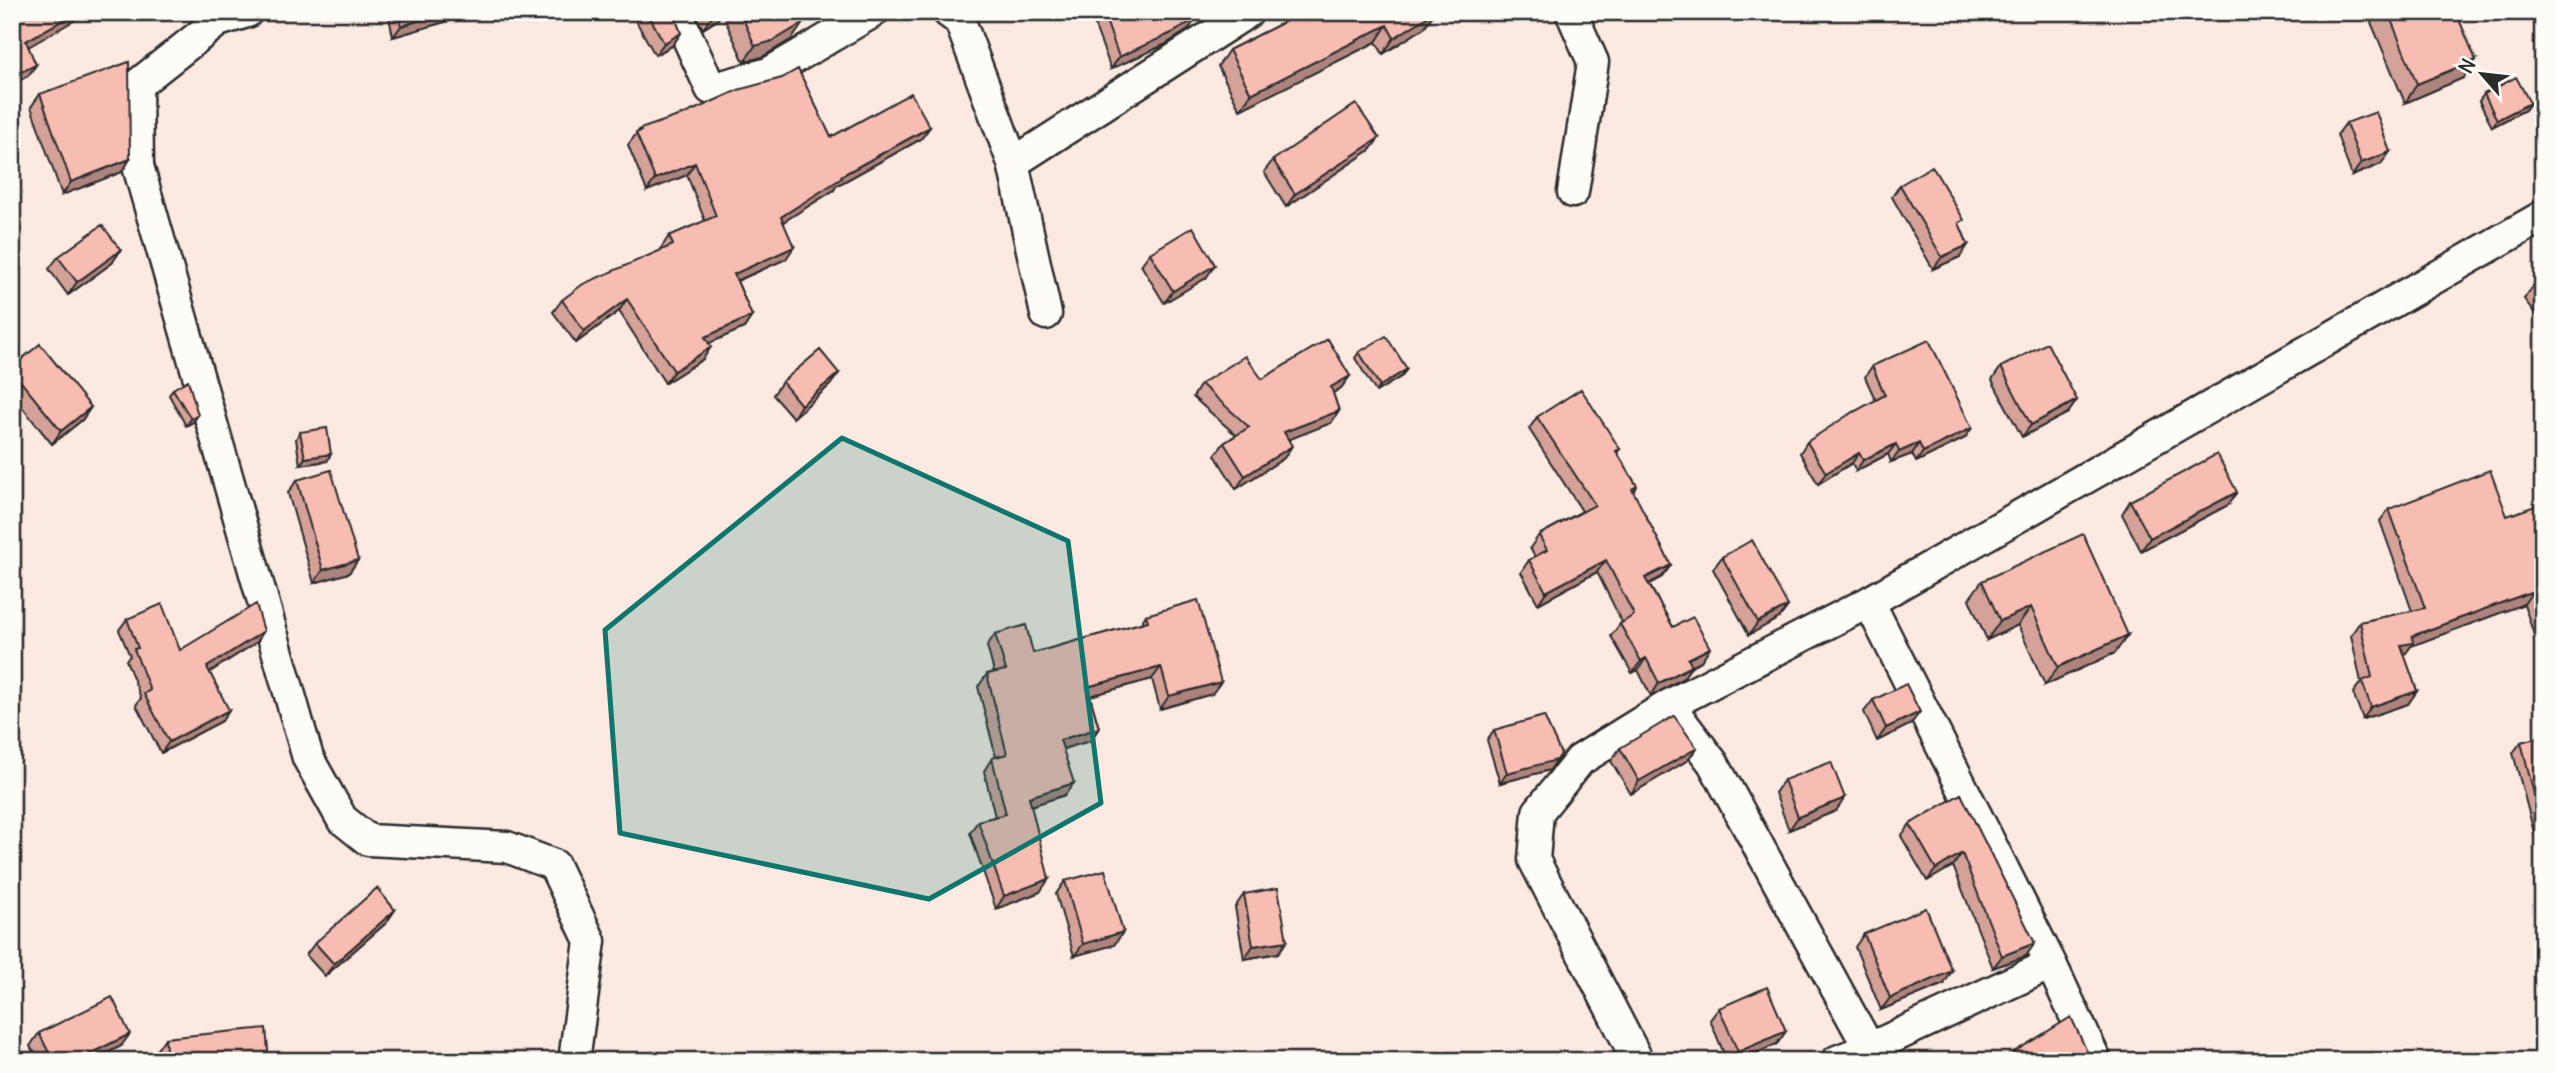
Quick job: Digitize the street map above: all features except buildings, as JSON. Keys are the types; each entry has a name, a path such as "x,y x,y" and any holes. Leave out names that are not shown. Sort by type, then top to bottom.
{"street":[{"path":"247,12 218,17 137,85 138,166 308,758 342,819 368,840 507,847 554,865 590,941 574,1061"},
{"path":"676,12 711,89 769,73 873,12"},
{"path":"948,12 960,21 1013,163 1046,314"},
{"path":"1013,163 1248,12"},
{"path":"1571,12 1593,62 1573,192"},
{"path":"1638,1061 1534,860 1538,812 1580,760 1669,705 1869,602 2538,227"},
{"path":"1869,602 2051,964 2095,1061"},
{"path":"1669,705 1713,763 1873,1054"},
{"path":"1837,1061 1873,1054 2051,964"}],"highlighted area":[{"path":"842,438 1068,541 1101,803 929,899 620,833 605,630"}]}
